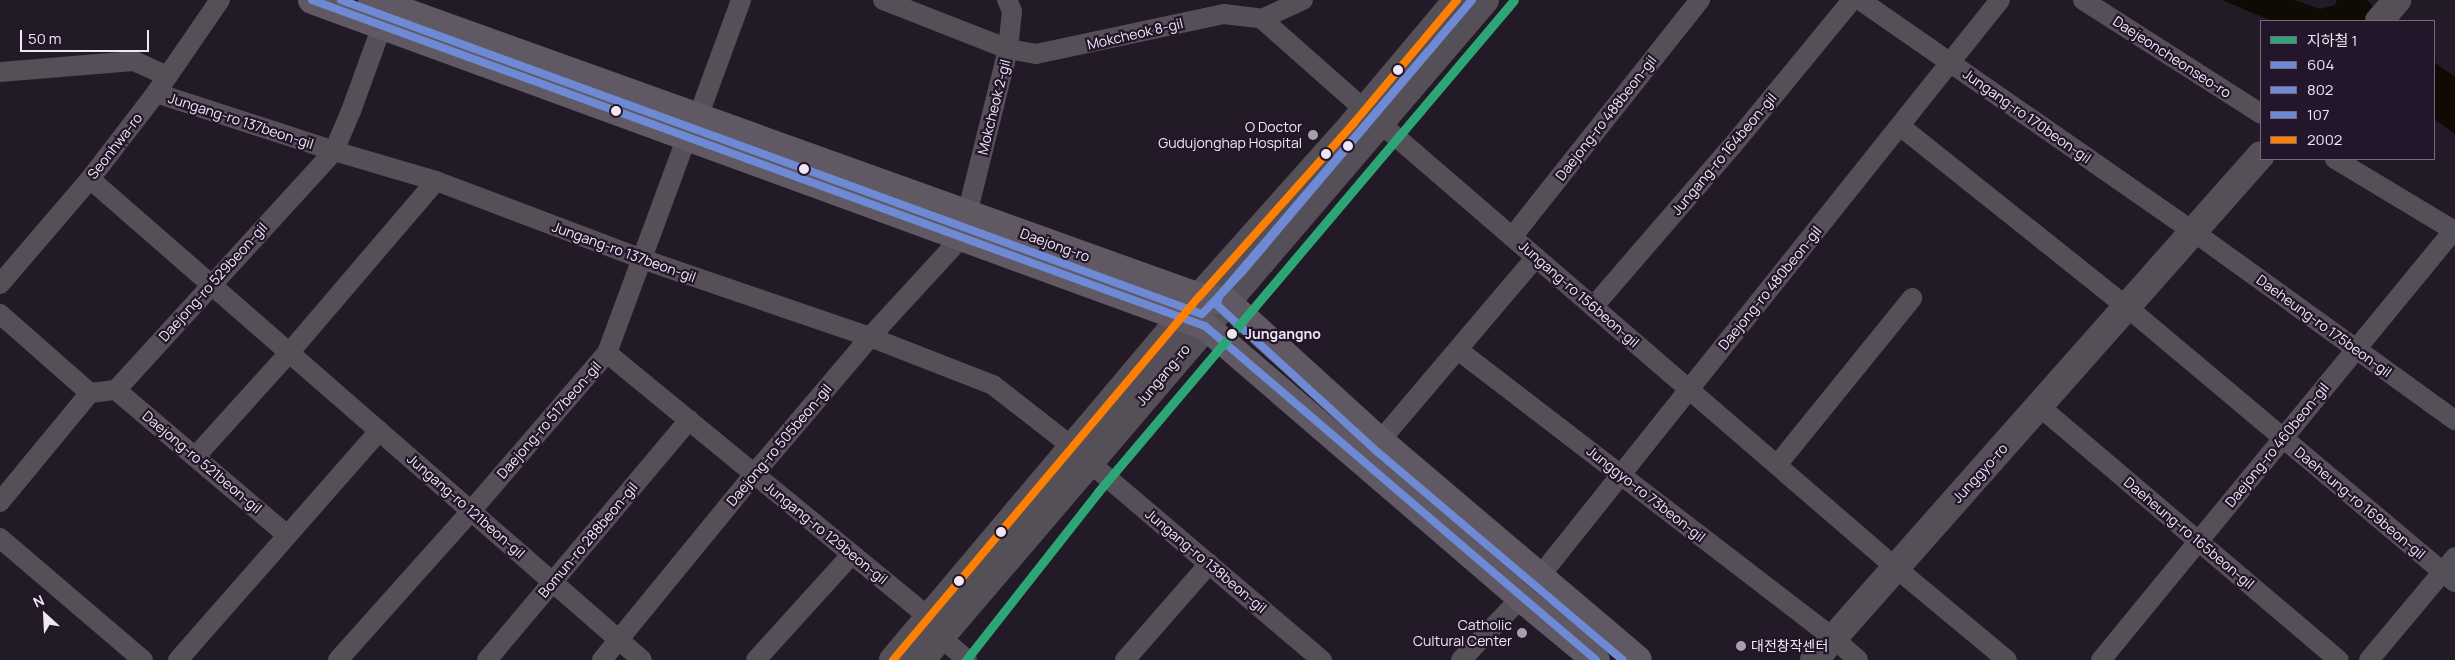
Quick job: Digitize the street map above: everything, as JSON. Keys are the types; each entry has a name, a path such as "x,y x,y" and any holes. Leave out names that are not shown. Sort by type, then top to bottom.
{"main road":[{"name":"Daejong-ro","path":"312,0 387,8 693,127 965,225 1196,313 1521,598 1596,660"},
{"name":"Jungang-ro","path":"1196,313 1227,302 1373,116 1458,0"},
{"name":"Jungang-ro","path":"893,660 935,628 1082,455 1196,313 1373,116 1485,0"},
{"path":"2380,20 2397,0"},
{"name":"Junggyo-ro","path":"1814,660 2260,157"},
{"path":"1227,302 1380,440 1638,660"},
{"name":"Jungang-ro","path":"921,660 935,628"}],"street":[{"name":"Seonhwa-ro","path":"0,284 90,178 156,93 220,0"},
{"name":"Daejong-ro 517beon-gil","path":"338,660 471,511 607,353 741,0"},
{"name":"Mokcheok 8-gil","path":"883,0 1008,49 1036,54 1222,7 1262,19"},
{"name":"Mokcheok 2-gil","path":"965,225 1008,49 1012,11 1007,0"},
{"path":"1303,0 1262,19 1373,116"},
{"name":"Daejong-ro 488beon-gil","path":"1512,237 1700,0"},
{"name":"Jungang-ro 164beon-gil","path":"1593,307 1852,0"},
{"name":"Jungang-ro 170beon-gil","path":"1860,0 2194,232"},
{"name":"Daejong-ro 480beon-gil","path":"1540,576 2000,0"},
{"name":"Daejeoncheonseo-ro","path":"2083,0 2260,113"},
{"name":"Daejong-ro 529beon-gil","path":"116,390 334,151 352,111 387,8"},
{"path":"0,72 134,62 168,76"},
{"name":"Jungang-ro 137beon-gil","path":"156,93 334,151 436,181 642,259 870,337 994,385 1082,455"},
{"name":"Jungang-ro 156beon-gil","path":"1373,116 1896,568 2007,660"},
{"path":"1900,126 2127,307"},
{"path":"2337,160 2454,230"},
{"name":"Jungang-ro 121beon-gil","path":"90,178 642,660"},
{"path":"195,457 289,353 436,181"},
{"name":"Daejong-ro 505beon-gil","path":"602,660 620,641 754,474 965,225"},
{"name":"Daejong-ro 460beon-gil","path":"2101,660 2454,230"},
{"name":"Daeheung-ro 175beon-gil","path":"2194,232 2455,420"},
{"path":"1380,440 1536,258"},
{"path":"1777,465 1912,298"},
{"name":"Daeheung-ro 169beon-gil","path":"2127,307 2283,438 2451,570"},
{"path":"0,314 90,393"},
{"name":"Junggyo-ro 73beon-gil","path":"1458,350 1833,638"},
{"name":"Jungang-ro 129beon-gil","path":"607,353 852,554 935,628 967,660"},
{"path":"0,502 90,393 116,390"},
{"name":"Daejong-ro 521beon-gil","path":"116,390 287,535"},
{"name":"Daeheung-ro 165beon-gil","path":"2039,406 2339,660"},
{"name":"Bomun-ro 288beon-gil","path":"487,660 689,420"},
{"path":"178,660 379,431"},
{"name":"Jungang-ro 138beon-gil","path":"1082,455 1322,660"},
{"path":"0,538 143,660"},
{"path":"756,660 852,554"},
{"path":"1125,660 1209,564"},
{"path":"2369,660 2451,570"},
{"path":"1461,660 1521,598"},
{"path":"1833,638 1858,660"}],"shaded area":[{"path":"2222,0 2295,0 2320,9 2335,5 2337,0 2367,0 2385,20 2270,20"},
{"path":"2435,63 2455,77 2455,134 2435,120"}],"metro line":[{"name":"1","path":"966,660 1098,492 1514,0"}],"transit line":[{"name":"604","path":"312,0 1205,326 1596,660"},
{"name":"107","path":"341,0 1202,314 1242,272 1472,0"},
{"name":"2002","path":"893,660 1199,297 1353,124 1457,0"},
{"name":"802","path":"1472,0 1219,296 1217,305 1374,449 1623,660"}],"place":[{"name":"O Doctor Gudujonghap Hospital","path":"1313,135"},
{"name":"Jungangno","path":"1232,334"},
{"name":"Catholic Cultural Center","path":"1522,633"},
{"name":"대전창작센터","path":"1741,646"}]}
